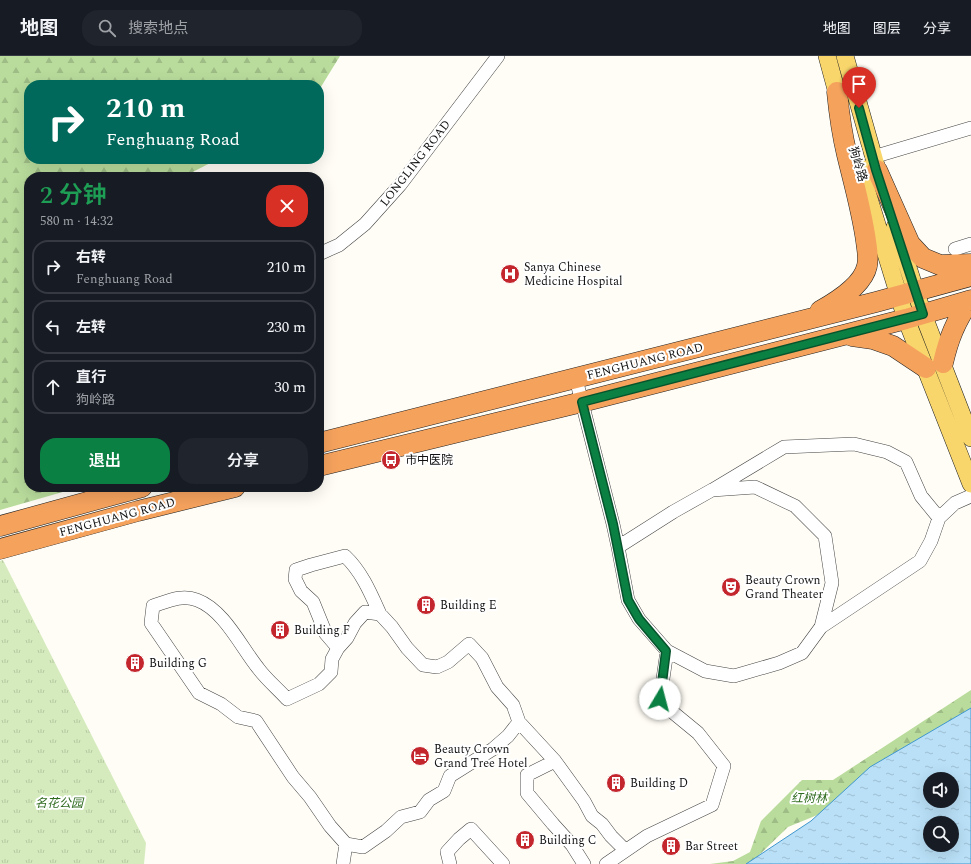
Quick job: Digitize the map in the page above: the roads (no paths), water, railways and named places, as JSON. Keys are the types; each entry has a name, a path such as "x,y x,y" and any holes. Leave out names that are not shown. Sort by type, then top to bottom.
{"highway":[{"path":"790,324 818,312 832,304 851,289 868,265 862,216 840,120 836,92"},
{"path":"875,163 910,244 923,258 940,265 971,264"},
{"name":"FENGHUANG ROAD","path":"324,442 576,379 907,294 971,276"},
{"path":"842,335 873,339 894,346 934,365 947,343 956,322 970,301"},
{"name":"FENGHUANG ROAD","path":"324,465 582,402 970,301"},
{"name":"FENGHUANG ROAD","path":"0,526 122,492"},
{"path":"136,492 138,511"},
{"name":"FENGHUANG ROAD","path":"0,549 138,511 215,492"}],"main road":[{"name":"狗岭路","path":"827,56 836,92 891,272 907,294"},
{"name":"狗岭路","path":"845,56 875,163 908,269 907,294"},
{"path":"907,294 914,316 934,365 971,438"},
{"path":"934,365 971,484"}],"street":[{"name":"LONGLING ROAD","path":"324,252 339,245 370,218 400,185 498,56"},
{"path":"875,163 971,128"},
{"path":"955,249 971,244"},
{"path":"576,379 613,524 628,600 639,619 666,651 705,671 734,676 779,663 802,653 821,627 920,561 931,541 939,518 955,503 971,496"},
{"path":"618,547 673,512 784,447 854,444 887,452 906,462 921,496 939,518"},
{"path":"712,490 754,487 795,506 825,536 832,583 821,627"},
{"path":"338,648 326,634 313,602 302,591 295,579 296,570 345,556 352,562 366,583 380,614 392,627 407,648 423,665 437,667 448,662 469,644 482,658 498,687 514,705 519,722 555,761 592,816 602,824 611,836 626,850"},
{"path":"380,614 365,612 355,623 347,638 338,648 332,659 331,672 319,684 287,699 258,669 228,626 214,610 197,600 178,597 153,606 151,622 199,693 221,704 238,717 256,721 292,778 310,797 330,826 346,844 363,847 386,831 401,817 420,812 429,800 444,791 450,776 493,749 508,736 519,722"},
{"path":"606,864 653,833 712,805 724,766 698,732 670,710 660,699 666,651"},
{"path":"555,761 527,775 527,793 572,845 584,864"},
{"path":"450,864 447,852 459,839 472,829 503,864"},
{"path":"343,864 346,844"}],"water":[{"path":"971,708 971,864 746,864 811,821 870,767"}],"place":[{"name":"Sanya Chinese Medicine Hospital","path":"510,274"},
{"name":"市中医院","path":"391,460"},
{"name":"Beauty Crown Grand Theater","path":"731,587"},
{"name":"Building E","path":"426,605"},
{"name":"Building F","path":"280,630"},
{"name":"Building G","path":"135,663"},
{"name":"Beauty Crown Grand Tree Hotel","path":"420,756"},
{"name":"Building D","path":"616,783"},
{"name":"Building C","path":"525,840"},
{"name":"Bar Street","path":"671,846"}],"park label":[{"name":"红树林","path":"809,798"},
{"name":"名花公园","path":"59,803"}]}
